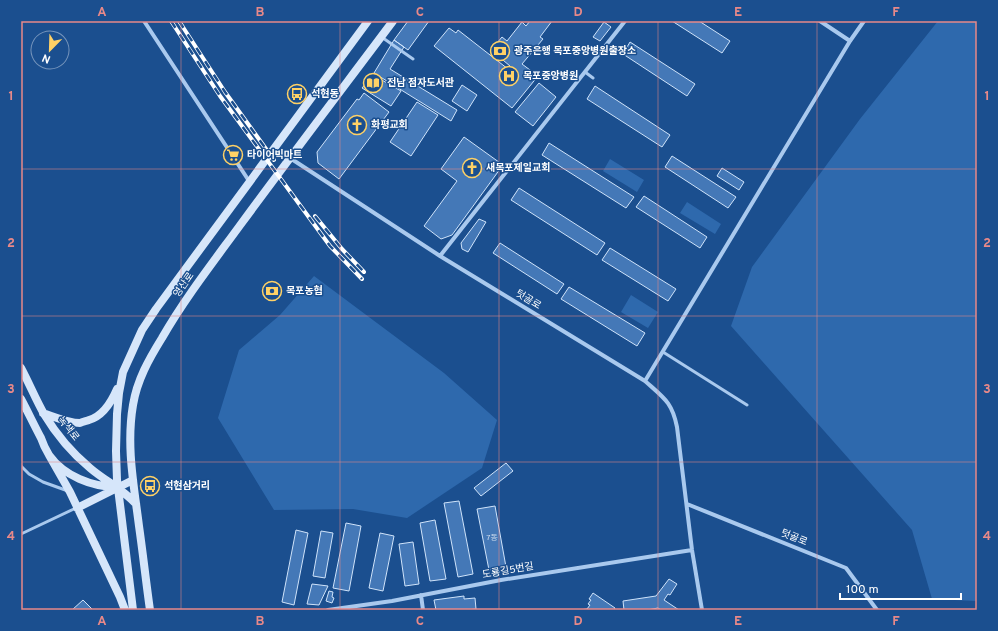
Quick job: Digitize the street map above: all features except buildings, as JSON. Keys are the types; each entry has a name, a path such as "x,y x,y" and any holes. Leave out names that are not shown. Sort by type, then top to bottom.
{"street":[{"path":"144,21 249,181"},
{"name":"영산로","path":"133,610 118,488 116,451 119,393 124,372 142,330 156,309 368,21"},
{"name":"영산로","path":"150,610 130,446 131,419 136,390 146,364 173,318 211,264 393,21"},
{"path":"440,256 625,21"},
{"path":"820,21 850,41"},
{"path":"646,381 850,41 864,21"},
{"name":"텃골로","path":"290,158 440,256 646,381 666,400 675,416 677,427 692,550 702,610"},
{"name":"녹색로","path":"21,368 52,427 66,444 100,476 118,488 136,504"},
{"path":"44,413 80,423 93,419 105,410 112,400 124,372"},
{"path":"21,399 49,455 70,492 120,597 124,610"},
{"path":"49,455 58,465 81,480 100,486 118,488"},
{"path":"77,508 133,480"},
{"name":"텃골로","path":"687,504 846,568 878,610"},
{"name":"도룡길5번길","path":"328,610 392,601 501,580 692,550"},
{"path":"421,595 424,610"}],"lane":[{"path":"381,36 413,59"},
{"path":"585,72 593,78"},
{"path":"663,352 747,405"},
{"path":"21,466 29,474 43,482 70,492"},
{"path":"21,534 77,508"}],"shaded area":[{"path":"938,21 977,21 977,601 932,599 912,530 731,326 752,267 860,119"},
{"path":"610,159 644,180 637,192 603,171"},
{"path":"687,202 721,224 715,234 680,213"},
{"path":"314,276 444,373 497,420 482,468 407,518 353,509 274,510 218,418 239,350 280,315"},
{"path":"631,295 658,312 648,328 621,312"}],"railway":[{"path":"171,21 220,96 330,246 362,279"},
{"path":"179,21 225,92 274,160"},
{"path":"315,216 342,249 364,272"}],"place":[{"name":"광주은행 목포중앙병원출장소","path":"500,51"},
{"name":"목포중앙병원","path":"509,76"},
{"name":"전남 점자도서관","path":"373,83"},
{"name":"석현동","path":"297,94"},
{"name":"화평교회","path":"357,125"},
{"name":"타이어빅마트","path":"233,155"},
{"name":"새목포제일교회","path":"472,168"},
{"name":"목포농협","path":"272,291"},
{"name":"석현삼거리","path":"150,486"}]}
